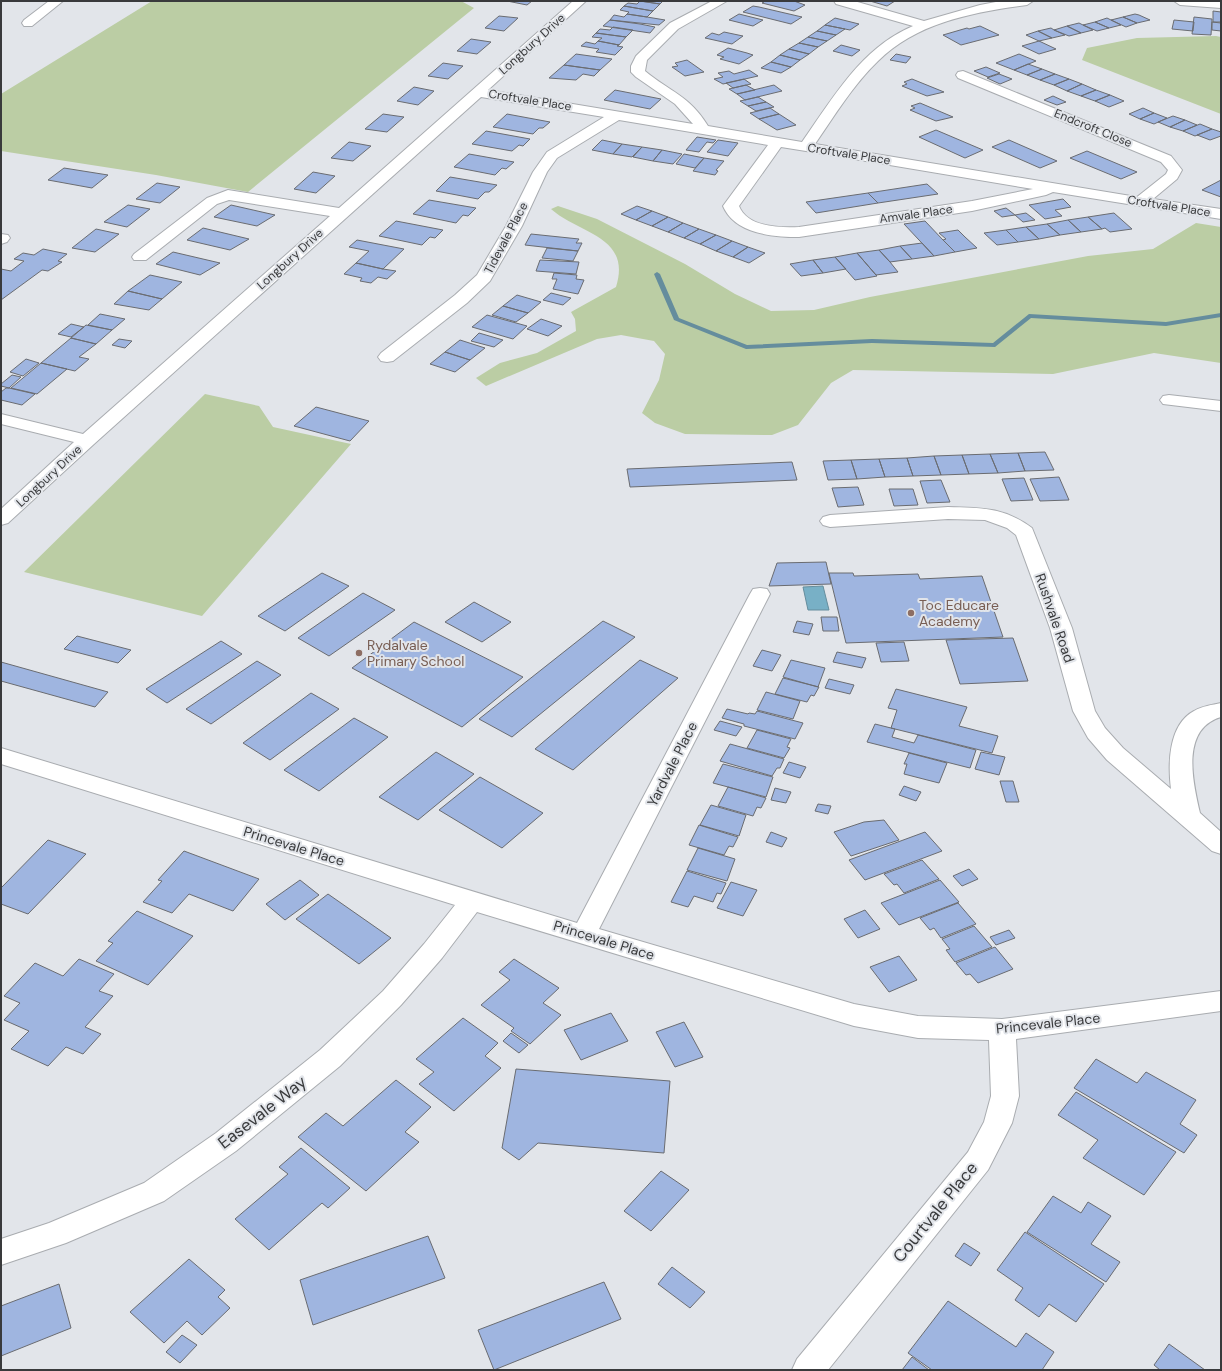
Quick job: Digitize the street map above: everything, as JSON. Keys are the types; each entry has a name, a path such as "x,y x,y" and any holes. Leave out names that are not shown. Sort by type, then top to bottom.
{"street":[{"path":"28,23 57,1"},
{"name":"Longbury Drive","path":"1,520 87,440 580,1"},
{"path":"703,129 694,114 683,102 644,79 638,72 638,66 641,59 674,26 721,1"},
{"path":"840,1 924,24"},
{"path":"806,147 857,74 883,48 900,36 924,24 962,12 1027,1"},
{"path":"1180,1 1221,4"},
{"name":"Endcroft Close","path":"963,75 1166,159 1175,170 1172,176 1141,201"},
{"name":"Croftvale Place","path":"478,92 1059,189 1221,214"},
{"name":"Tidevale Place","path":"387,357 461,299 484,278 514,226 540,172 552,155 617,115"},
{"name":"Amvale Place","path":"777,142 731,206 732,211 736,216 746,222 772,231 799,232 972,206 1059,189"},
{"path":"140,257 212,201 228,195 342,213"},
{"path":"1169,400 1221,406"},
{"path":"1,419 87,440"},
{"name":"Rushvale Road","path":"830,521 948,513 988,514 1014,524 1025,532 1061,628 1084,711 1096,734 1115,754 1221,845"},
{"name":"Yardvale Place","path":"584,933 760,594"},
{"path":"1188,816 1179,767 1184,738 1199,718 1221,710"},
{"name":"Princevale Place","path":"1,756 472,901 584,933 854,1015 918,1027 1002,1030 1221,1001"},
{"name":"Easevale Way","path":"1,1252 55,1234 154,1192 226,1142 330,1058 392,998 433,951 472,901"},
{"name":"Courtvale Place","path":"808,1370 978,1161 998,1123 1005,1096 1002,1030"}],"green space":[{"path":"152,1 461,1 474,8 248,192 156,175 1,151 1,94"},
{"path":"1221,37 1221,114 1082,60 1087,48 1137,38"},
{"path":"558,206 597,219 685,264 735,294 771,311 814,310 870,297 1088,256 1153,249 1196,223 1221,227 1221,363 1154,353 1053,374 853,370 831,383 798,425 772,435 685,434 655,423 642,413 659,380 665,354 654,341 621,335 597,339 486,386 476,378 500,363 537,353 576,331 575,319 571,312 616,287 619,270 617,257 610,246 600,238 562,217 551,209"},
{"path":"205,394 259,406 273,427 351,444 202,616 24,572"}],"water":[{"path":"823,586 829,610 808,610 803,587"}],"building":[{"path":"507,1 532,1 527,5"},
{"path":"640,1 660,4 653,11 624,6 628,3 637,4"},
{"path":"640,1 663,1 660,4"},
{"path":"762,1 794,1 805,5 794,11 762,3 764,2"},
{"path":"870,1 895,1 887,6"},
{"path":"624,6 653,11 647,17 627,14 629,12 620,10"},
{"path":"753,6 802,17 791,24 743,12"},
{"path":"1213,11 1221,12 1221,22 1213,22"},
{"path":"627,14 665,20 659,25 610,20 614,15 624,17"},
{"path":"739,14 763,20 753,26 729,20"},
{"path":"1135,14 1150,20 1137,23 1123,17"},
{"path":"499,16 518,18 504,31 485,28"},
{"path":"1123,17 1137,23 1126,27 1111,20"},
{"path":"1194,17 1212,19 1211,35 1192,34"},
{"path":"835,18 859,24 850,30 825,25"},
{"path":"1107,18 1121,25 1109,28 1095,22"},
{"path":"610,20 655,27 650,33 603,26"},
{"path":"1174,20 1194,22 1193,31 1172,29"},
{"path":"1095,22 1109,28 1097,31 1083,25"},
{"path":"1212,22 1221,23 1221,31 1212,30"},
{"path":"1079,23 1093,30 1081,33 1067,26"},
{"path":"825,25 845,29 836,35 817,31"},
{"path":"980,26 999,35 961,45 943,35 967,28 969,29"},
{"path":"1067,26 1081,33 1069,36 1054,30"},
{"path":"613,27 633,30 626,37 596,33 600,29 610,30"},
{"path":"1051,28 1065,35 1052,38 1038,31"},
{"path":"817,31 836,35 827,41 808,37"},
{"path":"1038,31 1052,38 1039,41 1026,35"},
{"path":"724,32 743,36 732,44 705,38 712,33 719,35"},
{"path":"596,33 626,37 619,45 598,41 602,38 592,37"},
{"path":"808,37 827,41 818,47 799,43"},
{"path":"471,39 491,42 477,54 457,51"},
{"path":"598,41 623,47 615,55 596,52 599,49 581,46 586,42 595,44"},
{"path":"1039,41 1056,49 1039,54 1022,46"},
{"path":"799,43 818,47 809,54 789,49"},
{"path":"841,45 860,50 852,56 833,51"},
{"path":"728,48 753,55 739,64 720,59 724,57 717,55"},
{"path":"789,49 809,54 800,60 780,55"},
{"path":"576,54 612,59 600,70 564,65"},
{"path":"896,54 911,57 906,63 890,60"},
{"path":"1019,54 1036,61 1014,70 996,63"},
{"path":"780,55 800,60 791,67 771,62"},
{"path":"687,60 704,72 685,76 672,67 678,66 675,63"},
{"path":"771,62 791,67 781,73 761,68"},
{"path":"443,63 463,66 448,79 428,76"},
{"path":"1028,64 1042,69 1027,75 1014,70"},
{"path":"564,65 600,70 594,76 583,74 576,80 549,78"},
{"path":"986,67 1000,73 988,77 974,71"},
{"path":"1042,69 1055,74 1040,80 1027,75"},
{"path":"749,70 758,76 723,84 714,79 723,77 718,73 729,71 734,74"},
{"path":"999,74 1012,79 1000,84 987,78"},
{"path":"1055,74 1069,79 1054,85 1040,80"},
{"path":"744,79 751,84 733,88 726,83"},
{"path":"912,79 944,92 927,96 902,86 907,84 904,82"},
{"path":"1069,79 1082,84 1067,91 1054,85"},
{"path":"1082,84 1096,90 1081,96 1067,91"},
{"path":"746,85 755,90 737,94 729,89"},
{"path":"774,85 782,91 745,100 737,94"},
{"path":"414,87 434,91 418,105 397,101"},
{"path":"615,90 661,99 650,109 604,100"},
{"path":"1096,90 1110,95 1095,101 1081,96"},
{"path":"1110,95 1124,101 1109,107 1095,101"},
{"path":"1053,96 1066,102 1057,105 1044,100"},
{"path":"758,97 766,102 748,106 740,101"},
{"path":"766,102 774,107 756,111 748,106"},
{"path":"920,103 953,117 936,121 910,110 915,108 911,106"},
{"path":"770,108 779,114 759,119 750,113"},
{"path":"1143,108 1154,113 1140,119 1129,114"},
{"path":"1154,113 1167,118 1154,124 1140,119"},
{"path":"383,114 404,117 387,132 365,129"},
{"path":"507,114 550,122 543,128 539,128 533,134 493,127"},
{"path":"779,114 796,125 777,130 759,119"},
{"path":"1173,116 1185,120 1170,127 1158,122"},
{"path":"1185,120 1197,125 1183,131 1170,127"},
{"path":"1200,124 1212,129 1195,136 1183,131"},
{"path":"1212,129 1221,132 1221,136 1210,140 1197,135"},
{"path":"936,130 983,150 965,158 919,137"},
{"path":"486,131 530,139 523,146 519,145 512,151 472,144"},
{"path":"697,137 716,140 713,143 707,142 699,152 686,150"},
{"path":"602,140 622,144 613,154 592,150"},
{"path":"718,140 738,143 728,156 707,152"},
{"path":"1009,140 1057,161 1040,168 992,147"},
{"path":"349,142 371,146 353,161 331,158"},
{"path":"622,144 642,147 632,157 613,154"},
{"path":"642,147 662,150 653,161 633,157"},
{"path":"662,150 682,154 673,164 653,161"},
{"path":"1087,151 1137,172 1121,179 1070,158"},
{"path":"469,154 514,162 506,169 502,168 495,175 454,167"},
{"path":"684,154 704,158 695,168 676,164"},
{"path":"704,158 724,161 716,170 718,171 715,175 693,171"},
{"path":"64,168 108,175 92,188 48,180"},
{"path":"313,172 335,176 316,193 294,189"},
{"path":"450,177 497,185 489,192 485,192 478,199 436,191"},
{"path":"1221,180 1221,197 1202,190"},
{"path":"157,183 180,187 160,203 136,199"},
{"path":"927,184 938,194 878,203 868,193"},
{"path":"868,193 878,203 816,213 806,202"},
{"path":"1063,199 1071,207 1055,210 1062,216 1045,219 1029,205"},
{"path":"429,200 476,208 468,216 463,215 456,223 413,214"},
{"path":"128,205 150,209 127,227 104,222"},
{"path":"231,205 275,215 257,226 214,217"},
{"path":"637,206 652,211 636,220 621,214"},
{"path":"1006,208 1015,215 1002,217 994,211"},
{"path":"652,211 668,217 652,226 636,220"},
{"path":"1026,213 1035,220 1023,222 1015,215"},
{"path":"1114,213 1132,229 1110,232 1105,228 1102,229 1088,217"},
{"path":"668,217 683,223 668,232 652,226"},
{"path":"1088,217 1102,229 1081,232 1068,220"},
{"path":"1068,220 1081,232 1060,235 1047,224"},
{"path":"396,221 443,230 435,238 430,237 422,245 379,236"},
{"path":"925,221 955,252 934,256 904,224"},
{"path":"683,223 699,229 684,238 668,232"},
{"path":"1047,224 1060,235 1039,239 1026,227"},
{"path":"1026,227 1039,239 1018,242 1006,230"},
{"path":"203,228 249,239 230,250 187,240"},
{"path":"96,229 119,234 95,252 72,248"},
{"path":"699,229 716,235 700,244 684,238"},
{"path":"958,230 977,248 955,252 943,240 946,239 939,233"},
{"path":"1006,230 1018,242 997,245 984,233"},
{"path":"531,234 579,239 576,243 582,243 578,251 525,245"},
{"path":"716,235 732,241 716,251 700,244"},
{"path":"357,240 404,249 383,269 356,263 369,251 349,247"},
{"path":"732,241 748,247 733,257 716,251"},
{"path":"922,243 934,256 912,259 900,246"},
{"path":"900,246 912,259 890,262 879,250"},
{"path":"748,247 765,253 749,263 733,257"},
{"path":"547,248 578,251 573,261 542,258"},
{"path":"43,249 67,254 58,261 62,262 48,271 42,270 1,300 1,269 11,271 24,261 14,259 23,253 34,255"},
{"path":"879,250 898,272 876,275 857,253"},
{"path":"173,252 220,263 200,275 156,264"},
{"path":"857,253 877,276 855,280 835,257"},
{"path":"835,257 846,269 823,273 813,260"},
{"path":"540,260 579,262 576,274 536,271"},
{"path":"813,260 823,273 801,276 790,264"},
{"path":"356,263 396,271 387,279 378,277 371,283 360,281 362,278 344,274"},
{"path":"554,273 577,275 576,279 584,280 578,294 553,289 557,279 552,279"},
{"path":"150,275 182,282 162,299 128,291"},
{"path":"128,291 162,299 149,310 114,304"},
{"path":"551,293 571,298 563,305 543,300"},
{"path":"517,295 541,302 528,313 503,306"},
{"path":"503,306 528,313 516,322 492,315"},
{"path":"100,314 125,319 112,330 88,325"},
{"path":"487,315 527,326 513,339 472,327"},
{"path":"541,319 562,326 548,336 527,329"},
{"path":"71,324 84,327 71,337 58,334"},
{"path":"86,325 112,330 96,344 71,338"},
{"path":"479,333 503,340 494,347 471,341"},
{"path":"71,338 96,344 79,357 89,359 75,371 41,363"},
{"path":"119,339 132,341 125,348 112,345"},
{"path":"460,340 485,348 470,360 445,352"},
{"path":"445,352 470,360 455,372 430,364"},
{"path":"26,359 39,363 23,376 10,372"},
{"path":"41,363 67,369 37,394 11,388"},
{"path":"12,375 21,377 9,388 1,386 1,384"},
{"path":"6,388 35,394 22,405 1,400 1,392"},
{"path":"316,407 369,421 350,441 294,426"},
{"path":"1045,452 1054,470 1025,471 1018,453"},
{"path":"1018,453 1025,471 998,473 990,454"},
{"path":"990,454 998,473 969,474 962,455"},
{"path":"962,455 969,474 941,475 934,456"},
{"path":"934,456 941,475 913,476 907,458"},
{"path":"907,458 913,476 885,477 879,459"},
{"path":"879,459 885,477 857,479 851,460"},
{"path":"851,460 857,479 828,480 823,461"},
{"path":"792,462 797,480 630,487 627,469"},
{"path":"1059,477 1069,500 1040,501 1030,479"},
{"path":"1024,478 1033,500 1011,501 1002,479"},
{"path":"941,480 950,502 927,503 920,481"},
{"path":"858,487 864,505 838,507 832,488"},
{"path":"889,489 913,489 918,505 894,506"},
{"path":"826,562 831,584 769,586 777,563"},
{"path":"322,573 349,586 285,631 258,616"},
{"path":"829,573 853,573 854,576 918,574 920,579 982,576 1003,637 846,643"},
{"path":"363,593 395,610 329,656 298,638"},
{"path":"474,602 511,622 482,642 445,622"},
{"path":"821,617 837,617 839,631 823,631"},
{"path":"603,621 635,637 512,737 479,719"},
{"path":"797,621 813,624 809,635 793,632"},
{"path":"414,622 523,677 462,727 352,668"},
{"path":"77,636 131,650 118,663 64,649"},
{"path":"1013,638 1028,681 960,684 946,640"},
{"path":"221,641 242,654 167,703 146,689"},
{"path":"904,642 909,661 881,662 876,643"},
{"path":"762,650 781,655 772,671 753,666"},
{"path":"837,652 866,658 862,668 833,662"},
{"path":"640,660 678,678 573,770 535,749"},
{"path":"791,660 825,668 818,687 783,677"},
{"path":"257,661 281,675 211,724 186,709"},
{"path":"1,662 108,692 95,707 1,681"},
{"path":"783,678 819,687 814,696 811,695 807,702 775,694"},
{"path":"829,679 854,685 850,694 825,688"},
{"path":"896,689 967,707 959,726 998,736 992,753 891,728 897,710 888,708"},
{"path":"766,692 800,701 793,719 757,710"},
{"path":"311,693 339,709 270,760 243,743"},
{"path":"727,709 748,714 755,714 757,711 803,723 795,739 744,726 744,724 722,718"},
{"path":"354,718 388,737 319,791 284,770"},
{"path":"720,721 742,727 736,736 714,730"},
{"path":"875,724 895,729 892,737 914,743 918,735 976,750 970,768 867,742"},
{"path":"757,730 791,739 787,747 790,748 784,758 747,748"},
{"path":"730,744 784,759 780,768 777,768 772,776 720,761"},
{"path":"436,752 474,774 418,820 379,797"},
{"path":"981,752 1005,757 999,775 975,769"},
{"path":"909,753 947,763 939,783 904,774 907,764 904,764"},
{"path":"789,762 806,767 800,778 783,773"},
{"path":"723,764 773,777 766,797 713,783"},
{"path":"480,777 543,813 502,848 439,810"},
{"path":"1000,781 1013,781 1019,802 1006,802"},
{"path":"904,786 921,792 916,801 899,795"},
{"path":"728,787 766,798 761,808 757,807 753,816 718,806"},
{"path":"775,788 791,792 786,803 771,800"},
{"path":"818,804 831,806 828,814 815,811"},
{"path":"711,805 746,815 739,836 700,825"},
{"path":"884,820 899,840 851,856 834,832 864,822"},
{"path":"699,825 738,837 733,847 729,846 724,855 689,845"},
{"path":"771,832 787,838 782,847 766,842"},
{"path":"925,832 942,851 865,880 849,860"},
{"path":"48,840 86,854 28,914 1,904 1,888"},
{"path":"698,848 735,859 727,881 687,870"},
{"path":"184,851 259,879 233,911 189,894 172,913 143,902 162,881 158,880"},
{"path":"922,860 939,879 904,893 897,884 894,885 884,874"},
{"path":"969,869 978,879 962,886 953,876"},
{"path":"687,871 726,883 721,894 717,893 713,902 694,896 688,907 671,902"},
{"path":"300,880 319,895 285,920 266,904"},
{"path":"940,880 959,902 899,925 881,903"},
{"path":"731,882 757,890 743,916 717,908"},
{"path":"328,894 391,938 359,964 296,919"},
{"path":"958,903 976,924 941,938 934,928 930,930 920,918"},
{"path":"865,910 880,929 858,938 844,919"},
{"path":"137,911 193,936 148,985 96,961 113,943 108,941"},
{"path":"974,926 992,947 955,962 946,950 950,949 942,939"},
{"path":"1009,930 1015,938 996,945 990,937"},
{"path":"995,947 1013,969 978,983 970,974 966,975 956,963"},
{"path":"899,956 917,980 889,992 870,967"},
{"path":"79,959 114,974 99,991 113,996 85,1027 101,1034 83,1054 66,1047 48,1066 11,1049 29,1031 4,1020 20,1003 4,996 35,963 63,976"},
{"path":"514,959 559,988 543,1003 561,1015 530,1044 511,1031 514,1028 481,1005 510,980 499,972"},
{"path":"611,1013 628,1041 581,1060 564,1030"},
{"path":"463,1018 498,1043 485,1056 501,1068 454,1111 419,1084 434,1072 416,1059"},
{"path":"684,1022 703,1057 675,1067 656,1032"},
{"path":"511,1033 528,1045 519,1053 503,1041"},
{"path":"1096,1059 1137,1083 1146,1072 1196,1100 1180,1124 1197,1135 1184,1153 1074,1088"},
{"path":"516,1069 670,1081 664,1153 538,1143 519,1160 502,1148"},
{"path":"396,1080 431,1107 405,1132 419,1142 366,1191 298,1137 326,1113 343,1126"},
{"path":"1076,1092 1176,1152 1144,1195 1083,1158 1098,1140 1058,1115"},
{"path":"301,1148 350,1188 328,1208 322,1203 269,1250 235,1219 288,1174 279,1167"},
{"path":"661,1171 689,1190 651,1231 624,1211"},
{"path":"1053,1196 1081,1213 1088,1202 1111,1216 1091,1244 1120,1262 1106,1282 1027,1232"},
{"path":"1025,1232 1104,1284 1076,1322 1049,1304 1039,1317 1015,1300 1023,1288 997,1270"},
{"path":"428,1236 445,1278 313,1325 300,1280"},
{"path":"964,1243 980,1253 971,1266 955,1256"},
{"path":"189,1259 225,1290 218,1297 230,1308 202,1335 187,1321 164,1343 130,1312"},
{"path":"672,1267 705,1292 690,1308 658,1284"},
{"path":"604,1282 621,1319 494,1370 478,1330"},
{"path":"59,1284 71,1328 1,1356 1,1306"},
{"path":"948,1301 1016,1347 1026,1333 1054,1352 1042,1370 932,1370 908,1353"},
{"path":"182,1335 197,1345 180,1363 166,1352"},
{"path":"1169,1344 1205,1370 1160,1370 1154,1365"},
{"path":"912,1357 929,1370 902,1370"}],"waterway":[{"path":"657,274 676,319 746,347 872,341 995,345 1029,316 1166,324 1221,315"}],"place":[{"name":"Toc Educare Academy","path":"911,613"},
{"name":"Rydalvale Primary School","path":"359,653"}]}
